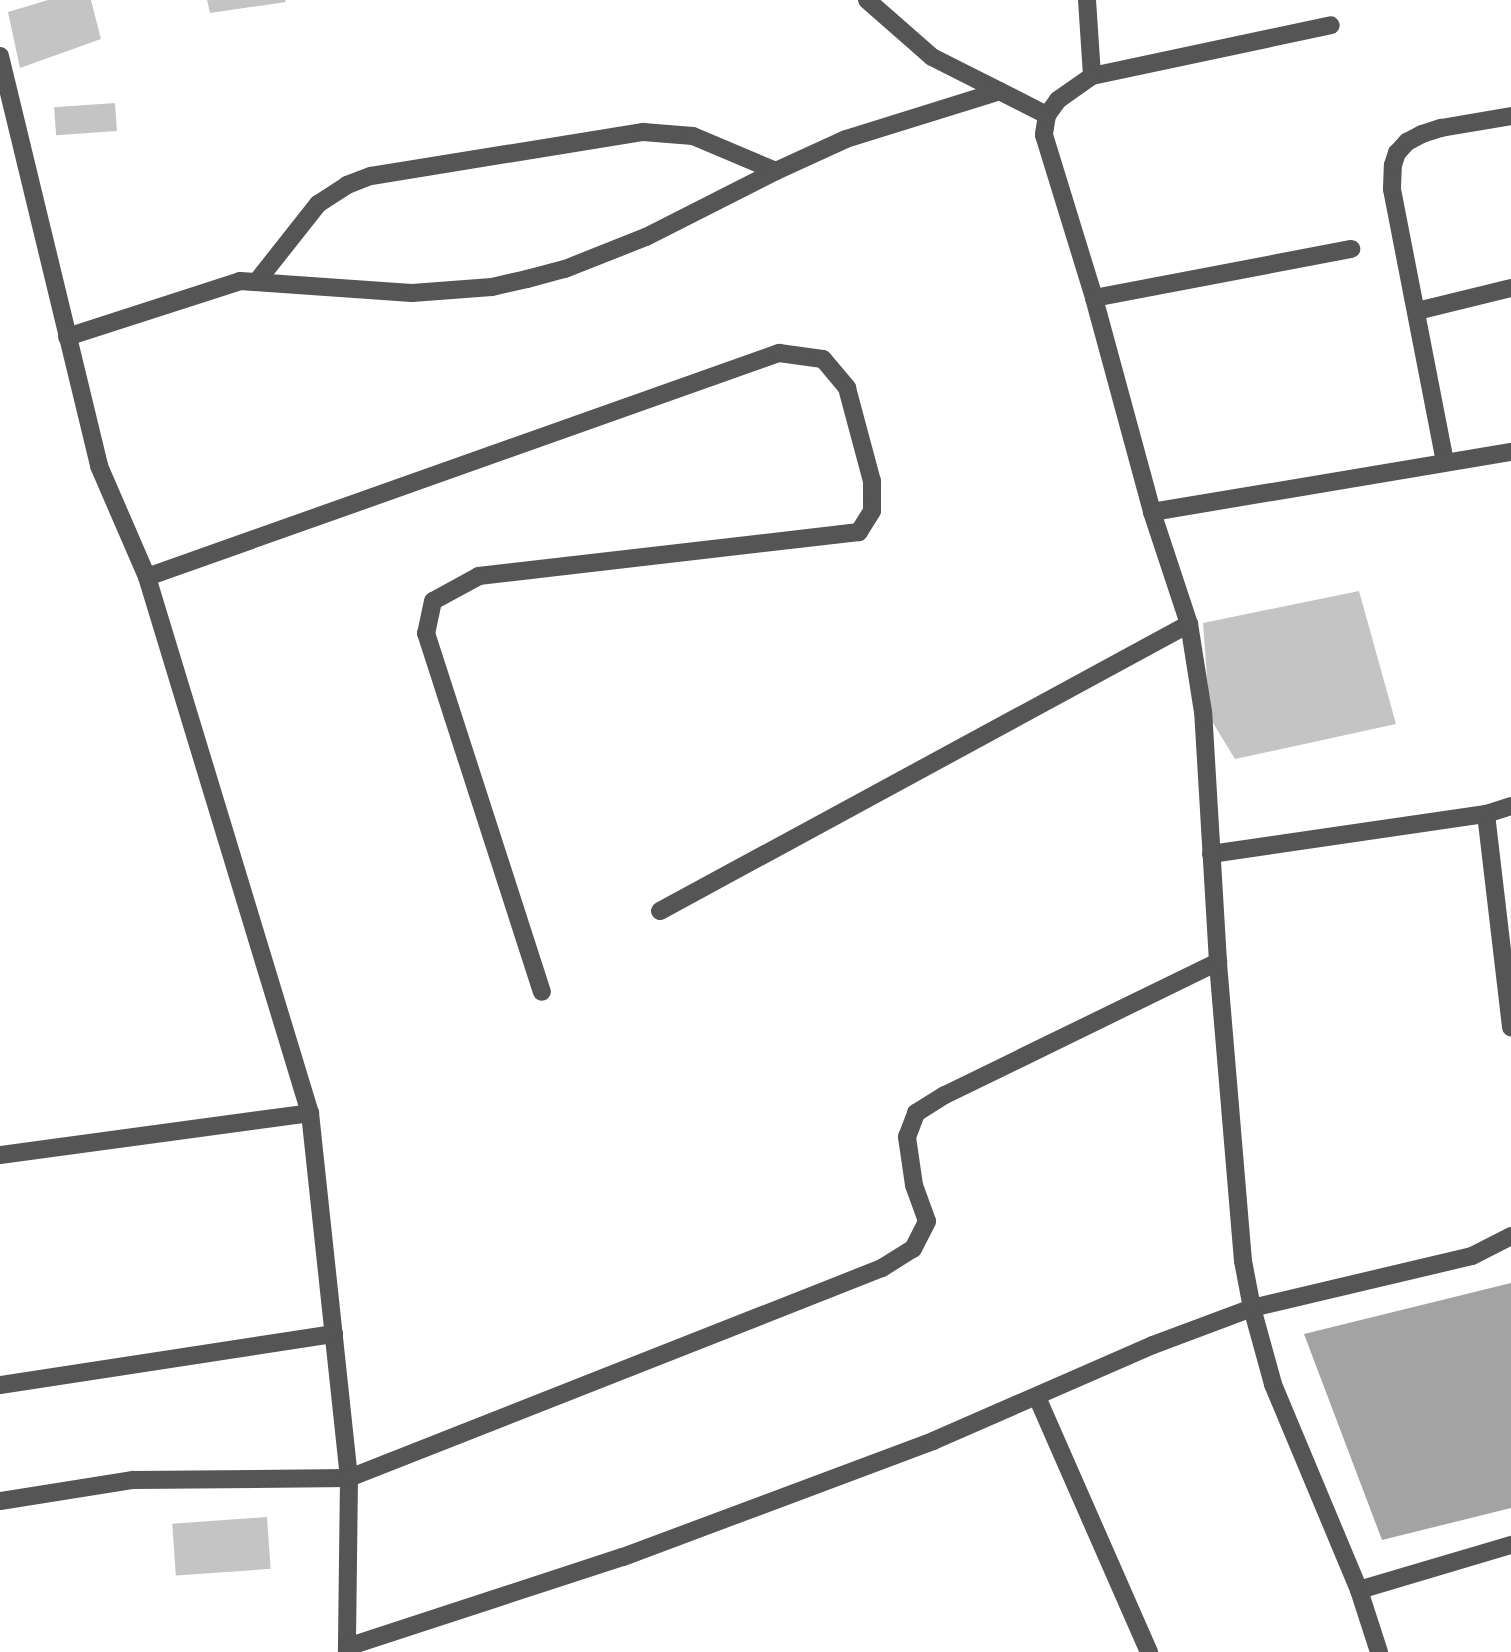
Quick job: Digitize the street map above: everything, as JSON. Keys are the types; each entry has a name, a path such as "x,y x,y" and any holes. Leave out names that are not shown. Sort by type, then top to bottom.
{"street":[{"path":"867,0 932,57 1047,115"},
{"path":"1087,0 1092,76"},
{"path":"1331,25 1092,76 1058,100 1047,115 1044,135 1094,298 1152,512 1189,624 1203,712 1211,854 1243,1262 1252,1308 1273,1384 1359,1590 1379,1652"},
{"path":"0,57 99,466 147,577 310,1113 349,1478 347,1650 623,1557 933,1441 1153,1345 1252,1308 1472,1256 1511,1236"},
{"path":"67,337 215,287 258,280 412,293 492,287 565,269 646,237 846,139 1000,91"},
{"path":"1445,462 1392,189 1393,165 1397,153 1407,142 1441,128 1511,116"},
{"path":"258,280 318,204 347,185 371,176 643,132 693,136 776,171"},
{"path":"1094,298 1351,249"},
{"path":"1417,311 1511,288"},
{"path":"147,577 779,353 823,359 847,388 873,481 873,511 859,532 479,576 433,601 426,633 542,992"},
{"path":"1152,512 1511,452"},
{"path":"660,911 1189,624"},
{"path":"1211,854 1486,814 1511,806"},
{"path":"1486,814 1511,1028"},
{"path":"0,1501 133,1480 349,1478 882,1268 913,1248 927,1221 914,1185 907,1136 916,1114 945,1095 1219,962"},
{"path":"0,1155 310,1113"},
{"path":"0,1385 334,1334"},
{"path":"1037,1397 1149,1652"},
{"path":"1359,1590 1511,1545"}],"shaded area":[{"path":"1511,1283 1511,1508 1382,1540 1304,1334"}],"building":[{"path":"48,0 91,0 101,39 20,68 8,12"},
{"path":"207,0 285,0 286,2 210,13"},
{"path":"115,103 117,131 56,135 54,107"},
{"path":"1359,591 1396,724 1235,759 1210,718 1203,623"},
{"path":"267,1517 271,1569 176,1576 172,1524"}]}
